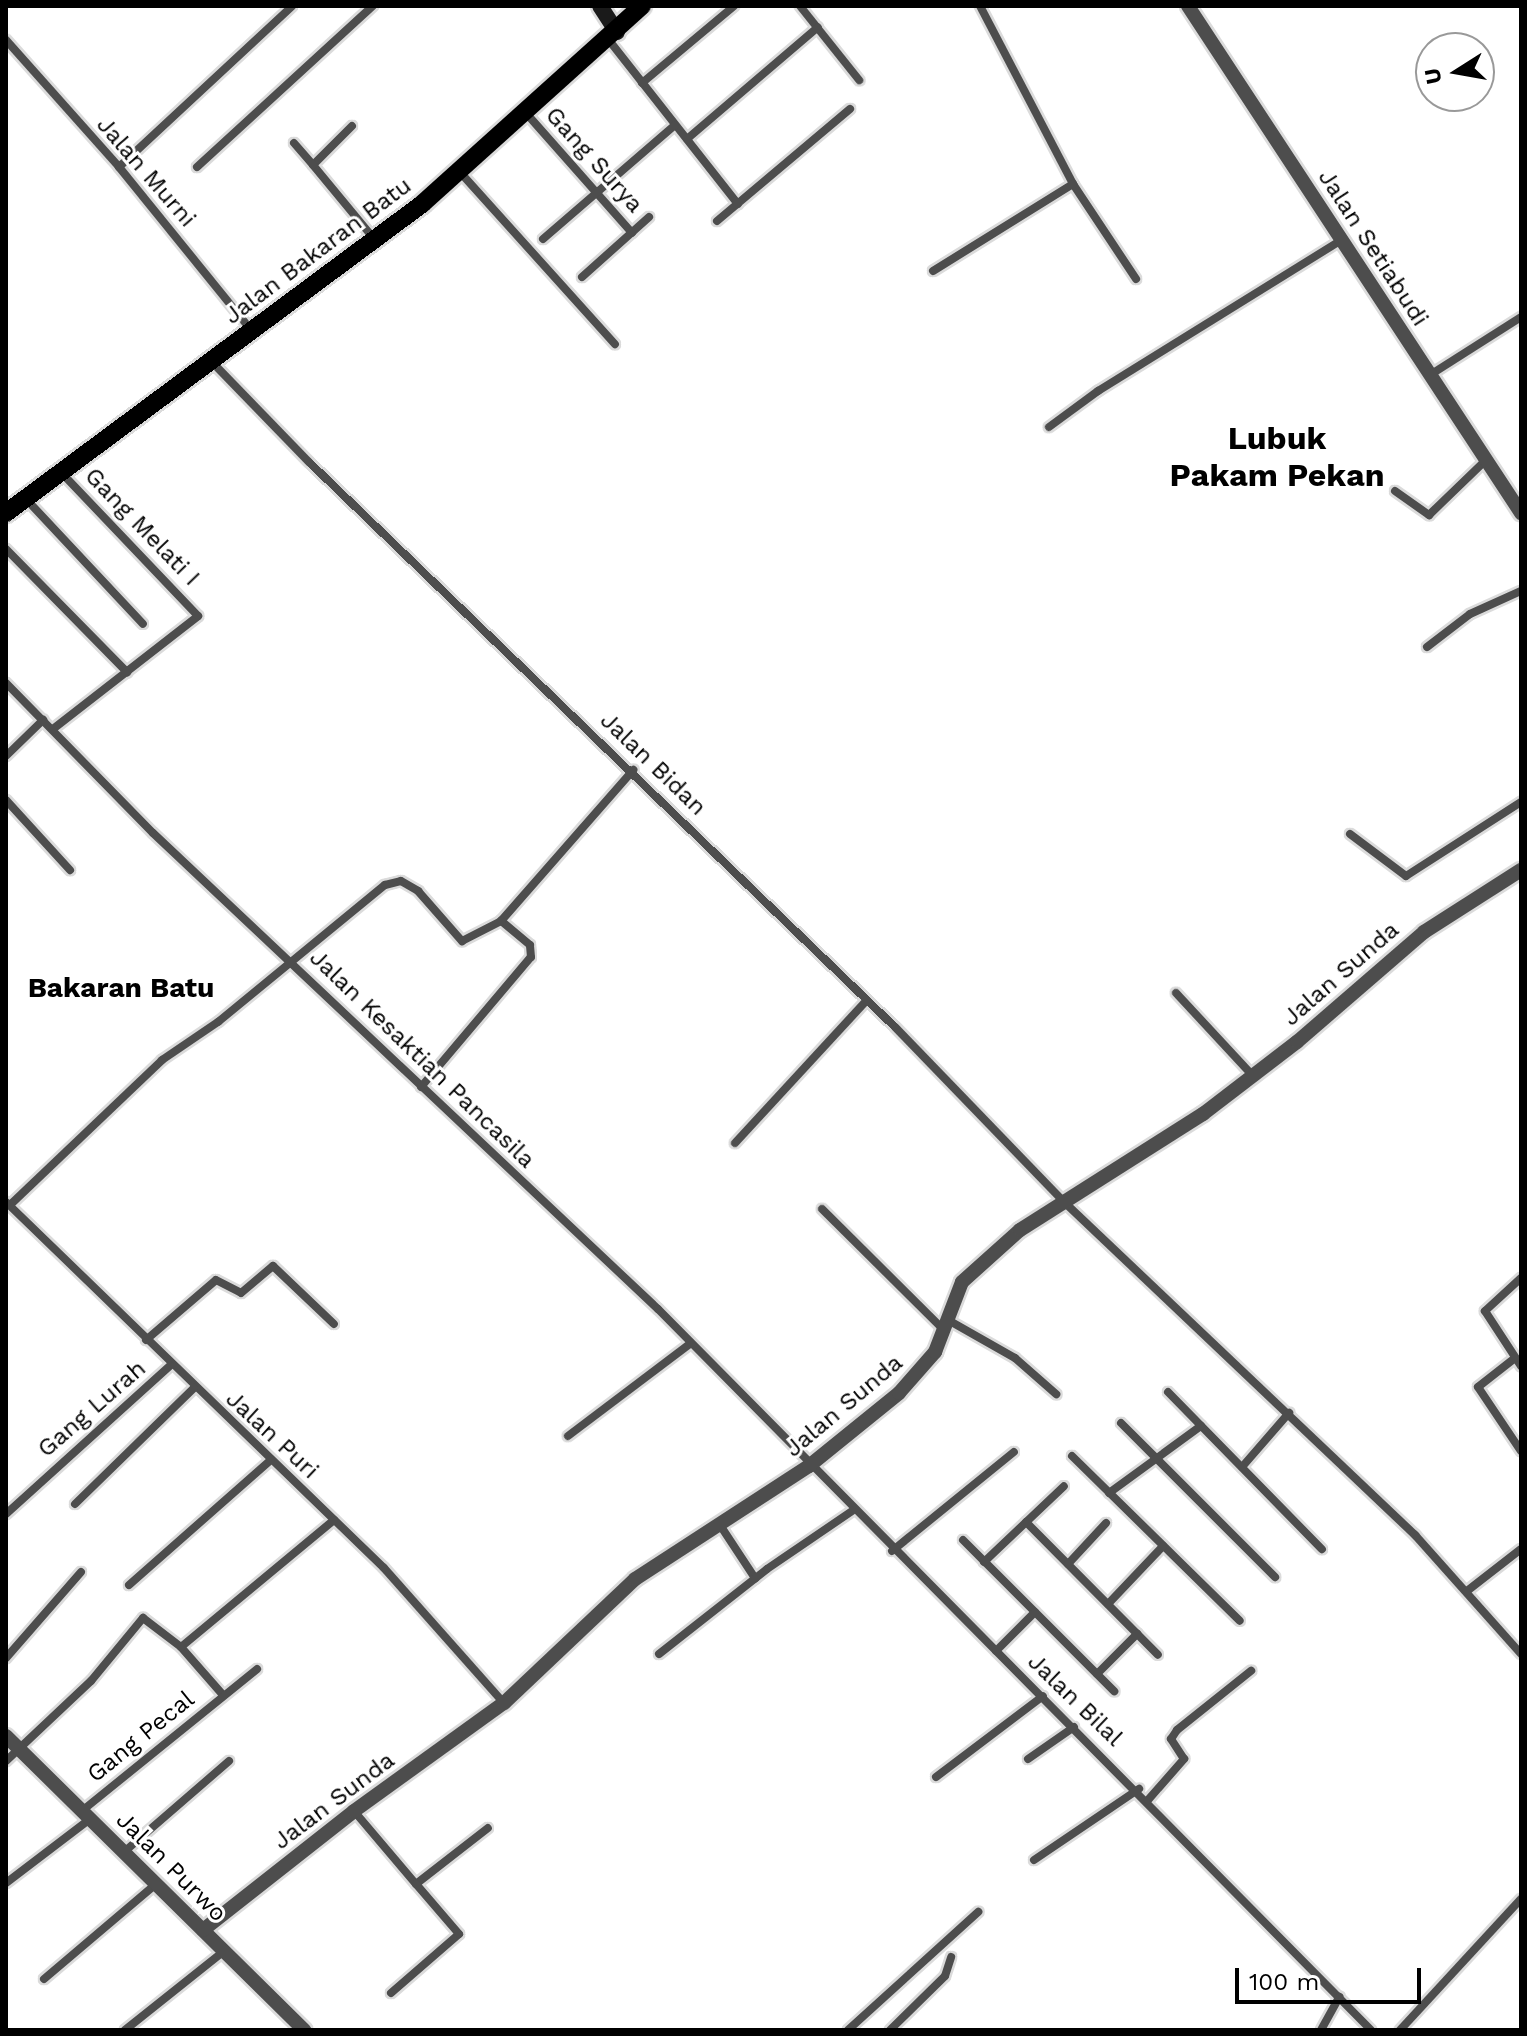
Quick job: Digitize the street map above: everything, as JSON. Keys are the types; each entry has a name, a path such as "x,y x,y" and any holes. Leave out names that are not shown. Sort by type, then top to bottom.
{"highway":[{"name":"Jalan Bakaran Batu","path":"6,513 375,241 526,113 642,6"}],"main road":[{"path":"600,6 612,35"}],"street":[{"path":"119,167 292,6"},
{"path":"197,167 373,6"},
{"path":"642,83 734,6"},
{"path":"800,6 859,80"},
{"path":"980,6 1073,184 1136,279"},
{"name":"Jalan Setiabudi","path":"1188,6 1521,513"},
{"path":"687,139 818,27"},
{"path":"612,35 642,83 738,204"},
{"name":"Jalan Murni","path":"6,40 119,167 253,331"},
{"path":"717,221 850,109"},
{"name":"Gang Surya","path":"526,113 632,233"},
{"path":"543,239 675,125"},
{"path":"313,165 352,126"},
{"path":"294,143 375,241"},
{"path":"459,171 615,344"},
{"path":"933,271 1073,184"},
{"path":"582,277 649,217"},
{"path":"1049,427 1098,391 1342,240"},
{"path":"1430,375 1521,317"},
{"name":"Jalan Bidan","path":"211,361 309,462 633,770 1062,1200 1415,1535 1521,1654"},
{"path":"1395,491 1429,515 1486,460"},
{"name":"Gang Melati I","path":"60,471 198,614 127,672"},
{"path":"24,498 143,624"},
{"path":"6,549 127,672 53,729"},
{"path":"1427,647 1470,614 1521,591"},
{"name":"Jalan Kesaktian Pancasila","path":"6,683 153,833 691,1343 809,1466"},
{"path":"6,756 43,720"},
{"path":"6,1217 10,1206 162,1060 393,882 418,891 462,941 471,941 501,921 633,770"},
{"path":"6,800 70,870"},
{"path":"1350,834 1406,876 1521,802"},
{"name":"Jalan Sunda","path":"203,1930 354,1811 504,1703 635,1579 809,1466 913,1379 935,1352 962,1282 1020,1230 1254,1077 1424,932 1521,870"},
{"path":"421,1087 531,957 530,945 501,921"},
{"path":"1176,993 1254,1077"},
{"path":"735,1143 866,1001"},
{"name":"Jalan Puri","path":"10,1206 170,1366 384,1568 504,1703"},
{"path":"822,1209 946,1325 1015,1358 1056,1394"},
{"path":"146,1340 216,1280 241,1293 273,1266 334,1324"},
{"path":"1521,1278 1485,1310 1518,1362 1478,1387 1521,1451"},
{"path":"568,1436 691,1343"},
{"name":"Gang Lurah","path":"6,1514 170,1366"},
{"path":"75,1504 194,1388"},
{"path":"1168,1392 1322,1549"},
{"path":"1242,1467 1289,1413"},
{"path":"1121,1423 1275,1577"},
{"path":"1109,1493 1201,1426"},
{"path":"892,1551 1014,1452"},
{"path":"1072,1456 1240,1621"},
{"path":"129,1585 271,1460"},
{"name":"Jalan Bilal","path":"809,1466 892,1551 1139,1789 1371,2030"},
{"path":"984,1562 1064,1486"},
{"path":"659,1654 755,1578 852,1511"},
{"path":"181,1647 334,1520"},
{"path":"1026,1522 1158,1655"},
{"path":"1068,1564 1106,1523"},
{"path":"720,1525 755,1578"},
{"path":"963,1540 1114,1691"},
{"path":"1108,1604 1163,1546"},
{"path":"1467,1591 1521,1549"},
{"path":"6,1658 81,1572"},
{"path":"996,1651 1035,1612"},
{"path":"6,1761 91,1681 143,1618 181,1647 223,1695"},
{"path":"1097,1674 1137,1634"},
{"name":"Gang Pecal","path":"6,1883 257,1669"},
{"path":"1148,1800 1184,1759 1171,1739 1177,1730 1251,1671"},
{"path":"936,1777 1043,1696"},
{"path":"1028,1759 1074,1727"},
{"name":"Jalan Purwo","path":"6,1736 304,2030"},
{"path":"124,1852 229,1761"},
{"path":"1034,1860 1139,1789"},
{"path":"354,1811 460,1933 391,1993"},
{"path":"416,1884 488,1828"},
{"path":"44,1979 156,1884"},
{"path":"1400,2030 1521,1899"},
{"path":"848,2030 978,1912"},
{"path":"125,2030 225,1951"},
{"path":"890,2030 945,1976 951,1957"},
{"path":"1321,2030 1339,1997"}],"district":[{"name":"Lubuk Pakam Pekan","path":"1277,458"},
{"name":"Bakaran Batu","path":"121,988"}]}
